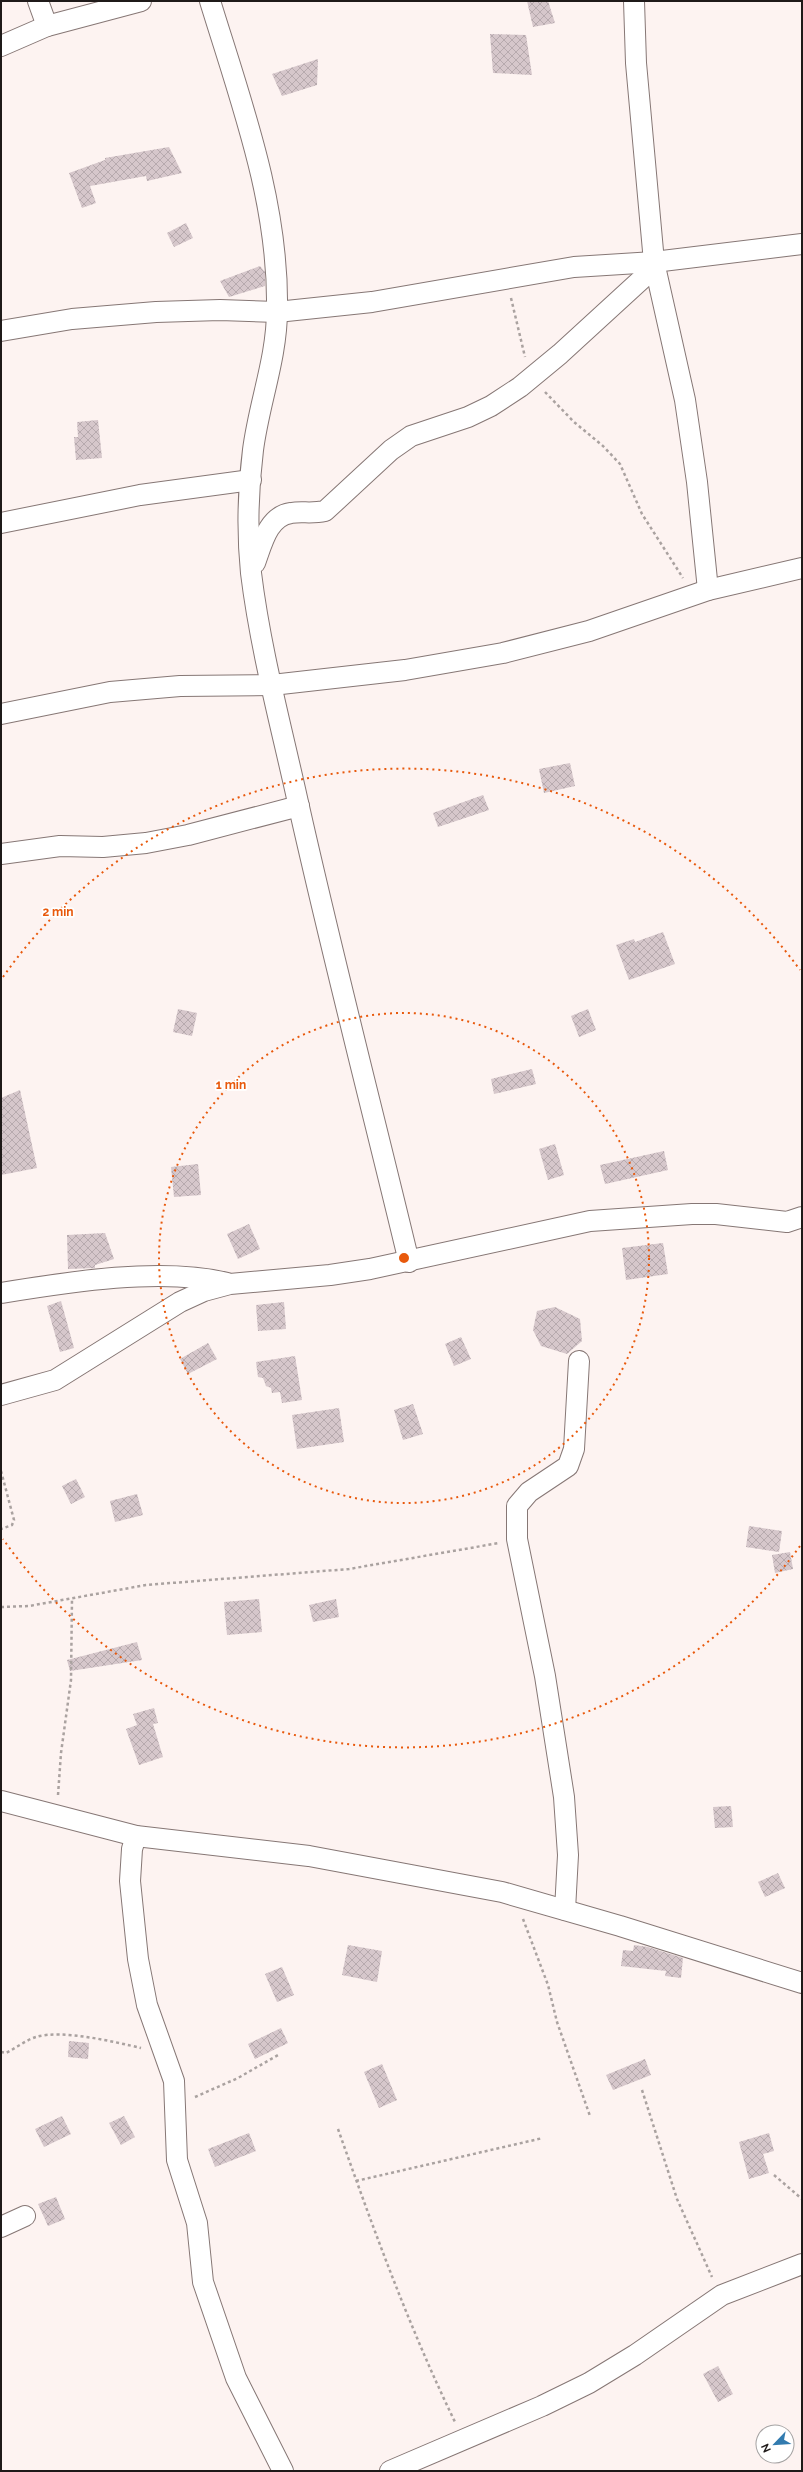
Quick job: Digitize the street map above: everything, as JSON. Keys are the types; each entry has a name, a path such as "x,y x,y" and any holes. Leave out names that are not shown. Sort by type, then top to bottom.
{"street":[{"path":"38,1 47,26"},
{"path":"1,46 47,26 141,1"},
{"path":"210,1 248,123 263,185 275,246 278,312 272,360 253,448 249,523 251,572 272,685 299,806 343,997 409,1262"},
{"path":"634,1 636,63 654,265 685,400 697,482 701,593"},
{"path":"1,331 72,319 156,312 220,310 278,312 372,302 574,267 654,265 802,244"},
{"path":"251,572 264,537 281,515 292,513 310,515 325,512 391,450 411,436 468,417 491,406 532,377 560,354 654,265"},
{"path":"1,523 140,495 251,480"},
{"path":"1,714 110,692 180,686 272,685 405,670 503,653 589,630 701,593 802,568"},
{"path":"1,854 60,846 102,846 146,843 188,835 299,806"},
{"path":"1,1395 55,1380 180,1302 204,1291 230,1284 330,1275 409,1262 590,1222 716,1214 797,1224"},
{"path":"1,1293 131,1278 205,1278 230,1284"},
{"path":"565,1910 568,1854 564,1797 545,1676 517,1539 517,1506 529,1492 568,1466 574,1449 579,1361"},
{"path":"1,1801 57,1814 136,1836 309,1856 514,1896 565,1910 802,1983"},
{"path":"136,1836 130,1864 134,1929 147,2005 174,2081 177,2160 197,2223 203,2282 236,2378 284,2471"},
{"path":"1,2227 25,2216"},
{"path":"390,2471 464,2441 589,2383 641,2351 722,2295 802,2264"}],"path":[{"path":"507,278 521,348 532,377 574,422 603,446 620,464 642,514 701,593"},
{"path":"1,1471 14,1520 12,1525 1,1529"},
{"path":"1,1607 29,1606 146,1585 349,1569 517,1539"},
{"path":"57,1814 62,1746 71,1680 72,1599"},
{"path":"514,1896 548,1985 557,2022 573,2062 590,2116"},
{"path":"1,2052 6,2053 36,2037 50,2035 87,2038 165,2053"},
{"path":"176,2105 238,2078 278,2055"},
{"path":"642,2090 677,2198 697,2246 722,2295"},
{"path":"338,2129 377,2240 423,2356 464,2441"},
{"path":"356,2181 543,2138"},
{"path":"774,2175 802,2199"}],"building":[{"path":"527,1 548,1 555,23 533,27"},
{"path":"490,34 526,35 532,75 493,73"},
{"path":"318,59 317,85 282,96 272,74"},
{"path":"169,147 182,173 147,181 146,176 90,186 96,203 82,208 69,173 105,160 105,158"},
{"path":"186,223 193,238 174,247 167,233"},
{"path":"260,266 265,272 265,286 229,297 220,281"},
{"path":"98,420 102,458 76,460 74,437 78,437 77,422"},
{"path":"570,763 575,786 544,793 539,769"},
{"path":"483,795 489,810 438,827 433,813"},
{"path":"663,932 675,964 629,980 616,945 634,939 635,942"},
{"path":"178,1009 197,1013 192,1036 173,1032"},
{"path":"588,1009 596,1030 579,1037 571,1016"},
{"path":"532,1069 536,1084 494,1094 491,1079"},
{"path":"20,1090 37,1168 1,1175 1,1098"},
{"path":"555,1144 564,1175 548,1180 539,1149"},
{"path":"664,1151 668,1170 605,1184 600,1165"},
{"path":"198,1164 201,1195 174,1197 171,1167"},
{"path":"249,1224 260,1249 238,1259 227,1234"},
{"path":"105,1233 114,1259 95,1265 95,1268 68,1269 67,1235"},
{"path":"663,1243 668,1274 626,1280 622,1248"},
{"path":"61,1301 74,1348 60,1352 47,1306"},
{"path":"284,1302 286,1329 258,1331 256,1305"},
{"path":"555,1307 580,1319 582,1341 567,1354 541,1346 533,1330 537,1311"},
{"path":"461,1337 471,1359 454,1366 445,1344"},
{"path":"208,1343 217,1359 188,1374 180,1359"},
{"path":"295,1356 302,1400 282,1403 280,1392 272,1393 271,1388 266,1386 263,1378 258,1377 256,1362"},
{"path":"413,1404 423,1434 403,1440 394,1410"},
{"path":"339,1408 344,1442 297,1449 292,1415"},
{"path":"76,1479 85,1497 71,1504 62,1486"},
{"path":"137,1494 143,1515 115,1522 110,1501"},
{"path":"749,1526 782,1531 779,1552 746,1547"},
{"path":"790,1552 793,1569 775,1573 772,1555"},
{"path":"259,1599 262,1632 227,1635 224,1602"},
{"path":"336,1599 339,1617 313,1622 309,1605"},
{"path":"137,1642 142,1660 70,1671 67,1660"},
{"path":"154,1708 158,1723 153,1724 163,1757 139,1765 126,1729 137,1725 133,1714"},
{"path":"731,1806 733,1827 715,1828 713,1807"},
{"path":"778,1873 785,1888 765,1897 758,1882"},
{"path":"348,1945 382,1951 377,1982 342,1975"},
{"path":"634,1945 648,1947 683,1958 681,1978 665,1976 666,1971 621,1966 623,1950 633,1951"},
{"path":"282,1967 294,1995 277,2002 265,1974"},
{"path":"281,2028 288,2043 255,2059 248,2044"},
{"path":"69,2041 89,2043 88,2059 68,2057"},
{"path":"645,2059 651,2075 613,2090 606,2075"},
{"path":"382,2064 397,2100 379,2108 364,2072"},
{"path":"62,2116 71,2134 44,2147 35,2129"},
{"path":"124,2116 135,2137 121,2145 109,2123"},
{"path":"249,2133 256,2151 215,2167 208,2149"},
{"path":"769,2133 774,2151 763,2154 769,2173 749,2179 739,2142"},
{"path":"56,2197 65,2219 48,2226 38,2204"},
{"path":"718,2366 733,2394 718,2402 703,2374"}]}
